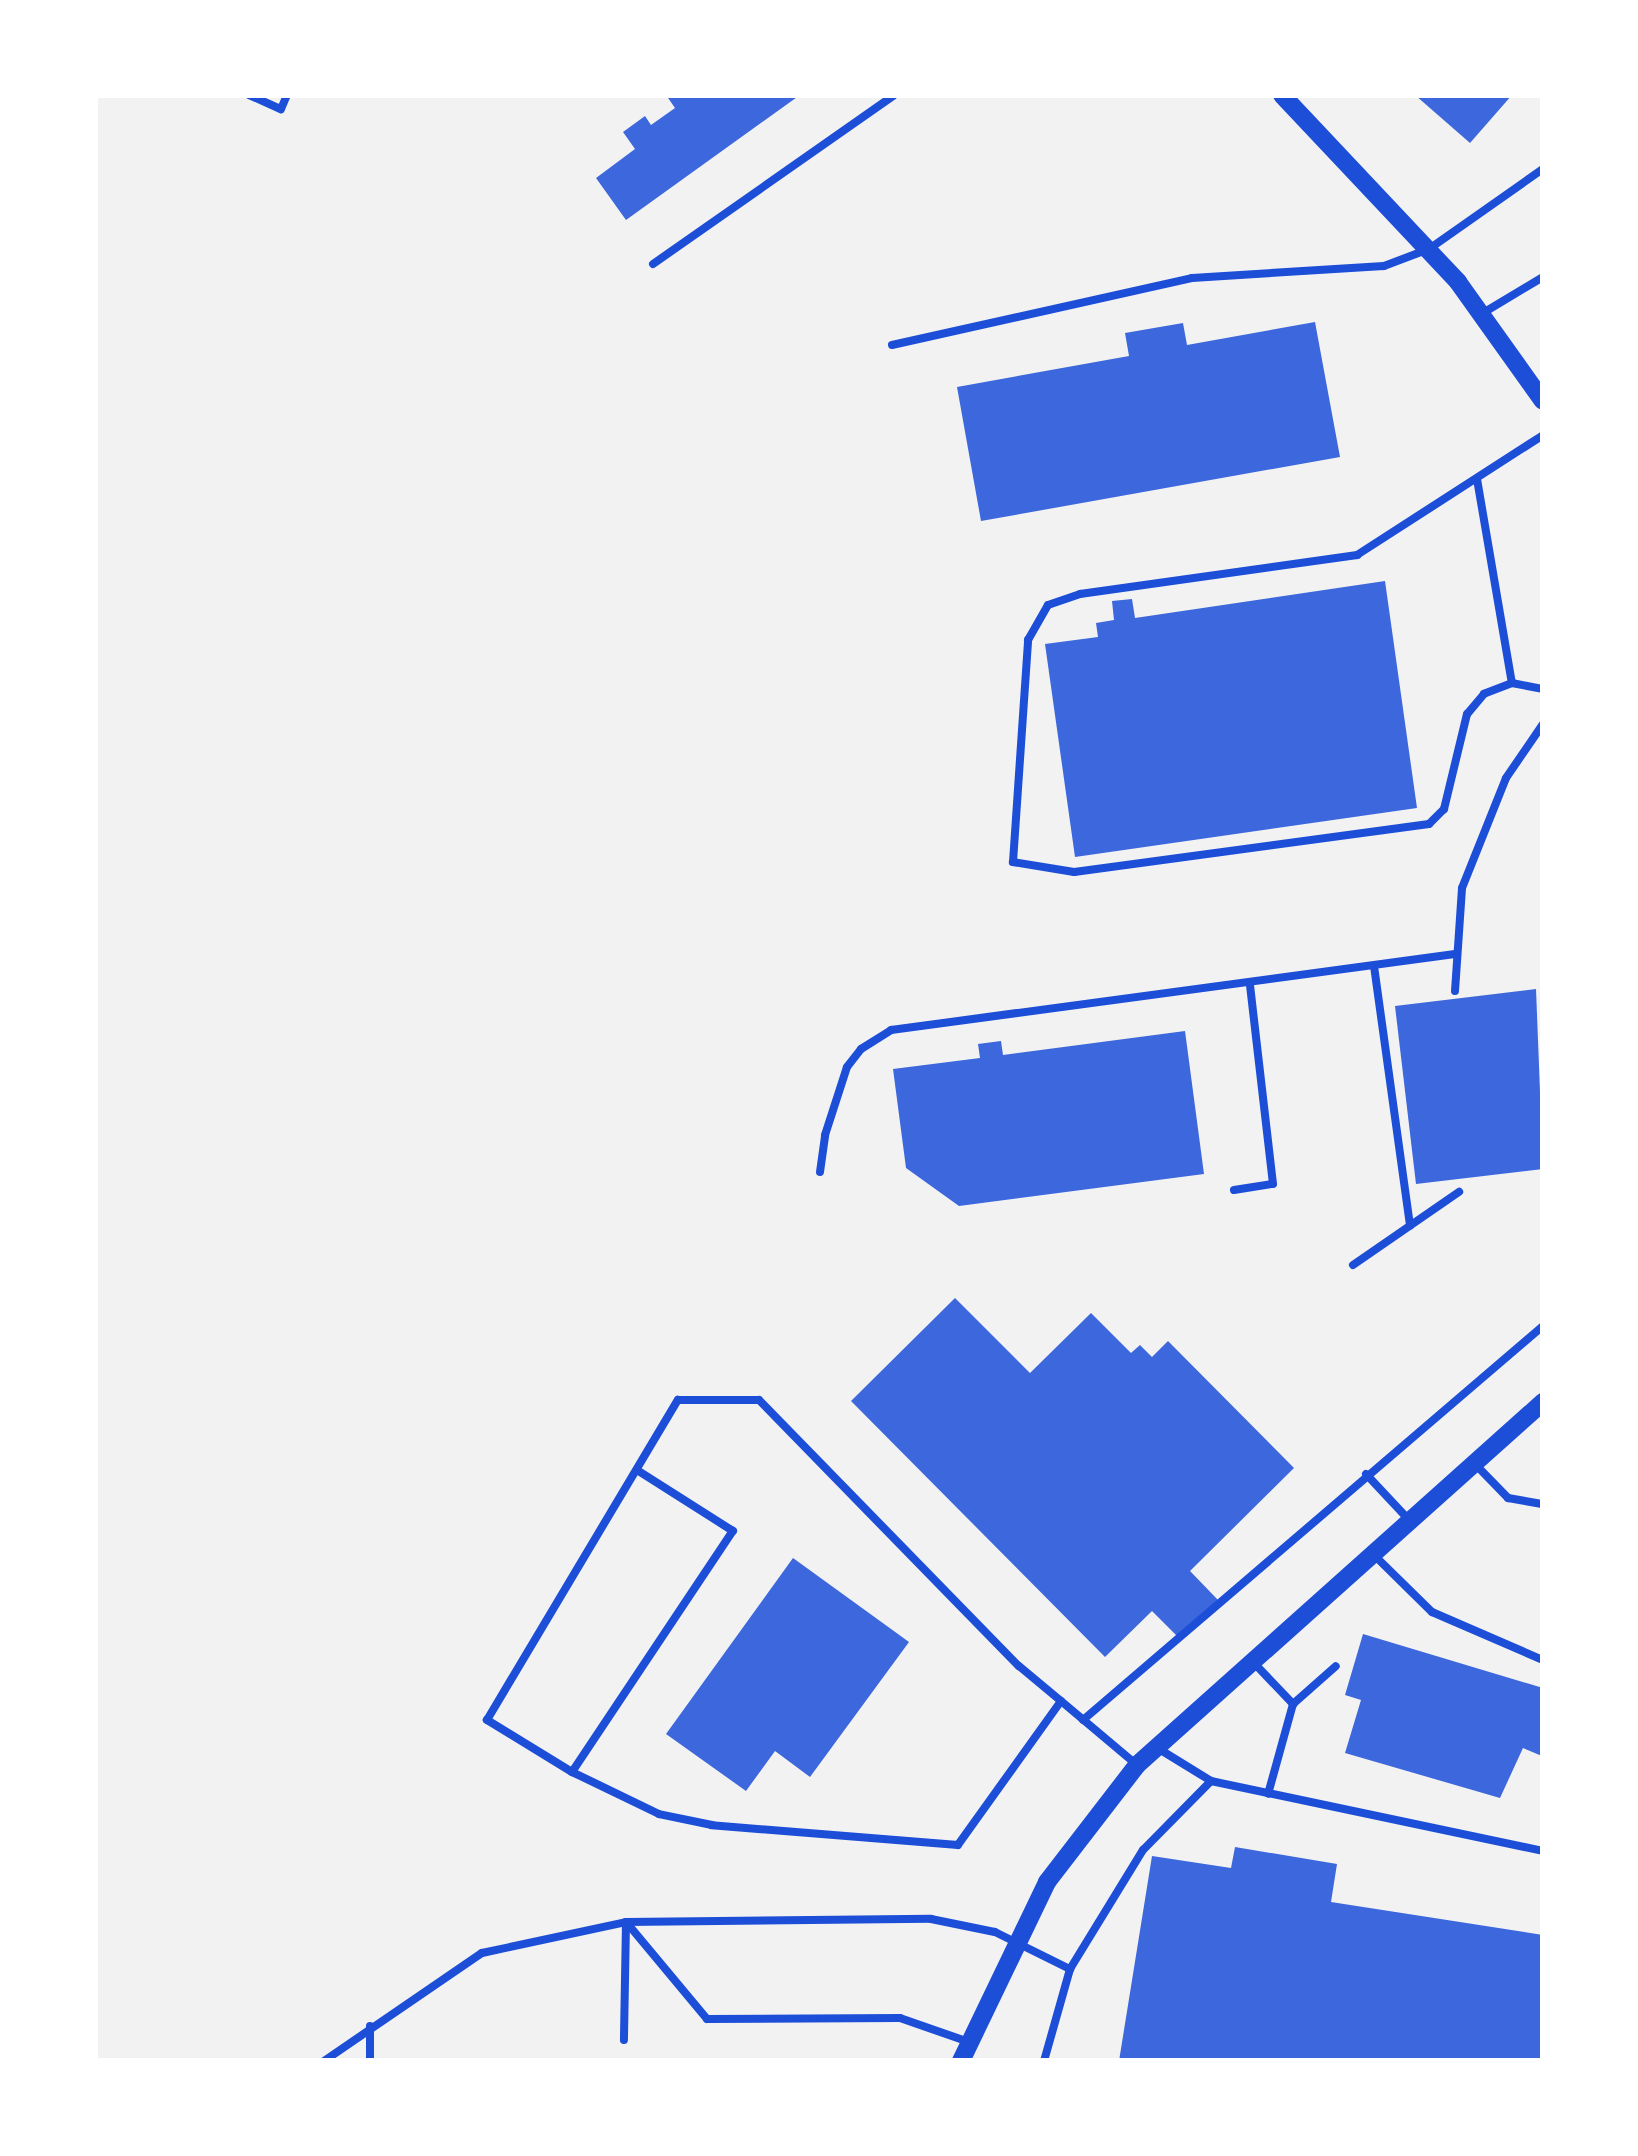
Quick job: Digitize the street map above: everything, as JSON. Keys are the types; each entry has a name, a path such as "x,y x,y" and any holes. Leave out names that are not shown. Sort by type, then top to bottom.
{"street":[{"path":"1282,95 1429,249 1483,313 1543,401"},
{"path":"961,2061 1015,1940 1059,1863 1138,1765 1543,1402"}],"lane":[{"path":"249,95 281,109 287,95"},
{"path":"654,264 894,95"},
{"path":"892,345 1192,278 1364,271 1429,249 1543,169"},
{"path":"1483,313 1540,278 1543,290"},
{"path":"1543,435 1377,546 1345,558 1080,594 1048,605 1028,640 1014,862 1074,872 1429,824 1444,808 1467,714 1484,694 1512,683 1543,689"},
{"path":"1477,479 1512,683"},
{"path":"1455,991 1457,901 1496,798 1543,724"},
{"path":"820,1172 841,1084 860,1049 877,1035 1250,986 1455,954"},
{"path":"1374,966 1410,1226"},
{"path":"1234,1190 1273,1184 1250,986"},
{"path":"1353,1265 1458,1192"},
{"path":"1083,1720 1366,1474 1506,1364 1543,1326"},
{"path":"1061,1701 958,1845 676,1818 572,1772 487,1720 678,1400 760,1400 1008,1655 1138,1765"},
{"path":"1474,1463 1508,1498 1543,1504"},
{"path":"572,1772 734,1531 638,1470"},
{"path":"1366,1474 1409,1520"},
{"path":"1372,1553 1432,1612 1543,1660"},
{"path":"1251,1660 1293,1704"},
{"path":"1268,1794 1293,1704 1336,1666"},
{"path":"1156,1746 1211,1781 1543,1850"},
{"path":"1044,2061 1070,1969 1143,1850 1211,1781"},
{"path":"324,2061 482,1953 626,1922 910,1918 975,1926 1015,1940 1070,1969"},
{"path":"624,2040 626,1922"},
{"path":"626,1922 707,2019 900,2018 969,2042"},
{"path":"370,2026 370,2061"}],"building":[{"path":"666,95 800,95 626,220 596,178 635,149 623,132 645,116 651,125 675,108"},
{"path":"1415,95 1512,95 1470,143"},
{"path":"1315,322 1340,457 981,521 957,387 1129,356 1125,333 1183,323 1187,345"},
{"path":"1385,581 1417,808 1075,857 1045,644 1098,637 1096,623 1114,620 1112,601 1132,599 1135,618"},
{"path":"1536,989 1543,1169 1416,1184 1395,1006"},
{"path":"1185,1031 1204,1174 959,1206 906,1168 893,1069 980,1058 978,1044 1001,1041 1003,1055"},
{"path":"955,1298 1030,1373 1091,1313 1131,1353 1140,1345 1152,1357 1168,1341 1294,1468 1190,1571 1218,1600 1179,1638 1152,1611 1105,1657 851,1401"},
{"path":"793,1558 909,1642 810,1777 775,1751 746,1791 666,1734"},
{"path":"1363,1634 1543,1688 1542,1756 1523,1748 1500,1798 1345,1753 1361,1700 1345,1695"},
{"path":"1235,1847 1337,1864 1331,1902 1543,1935 1543,2061 1119,2061 1152,1856 1231,1868"}]}
